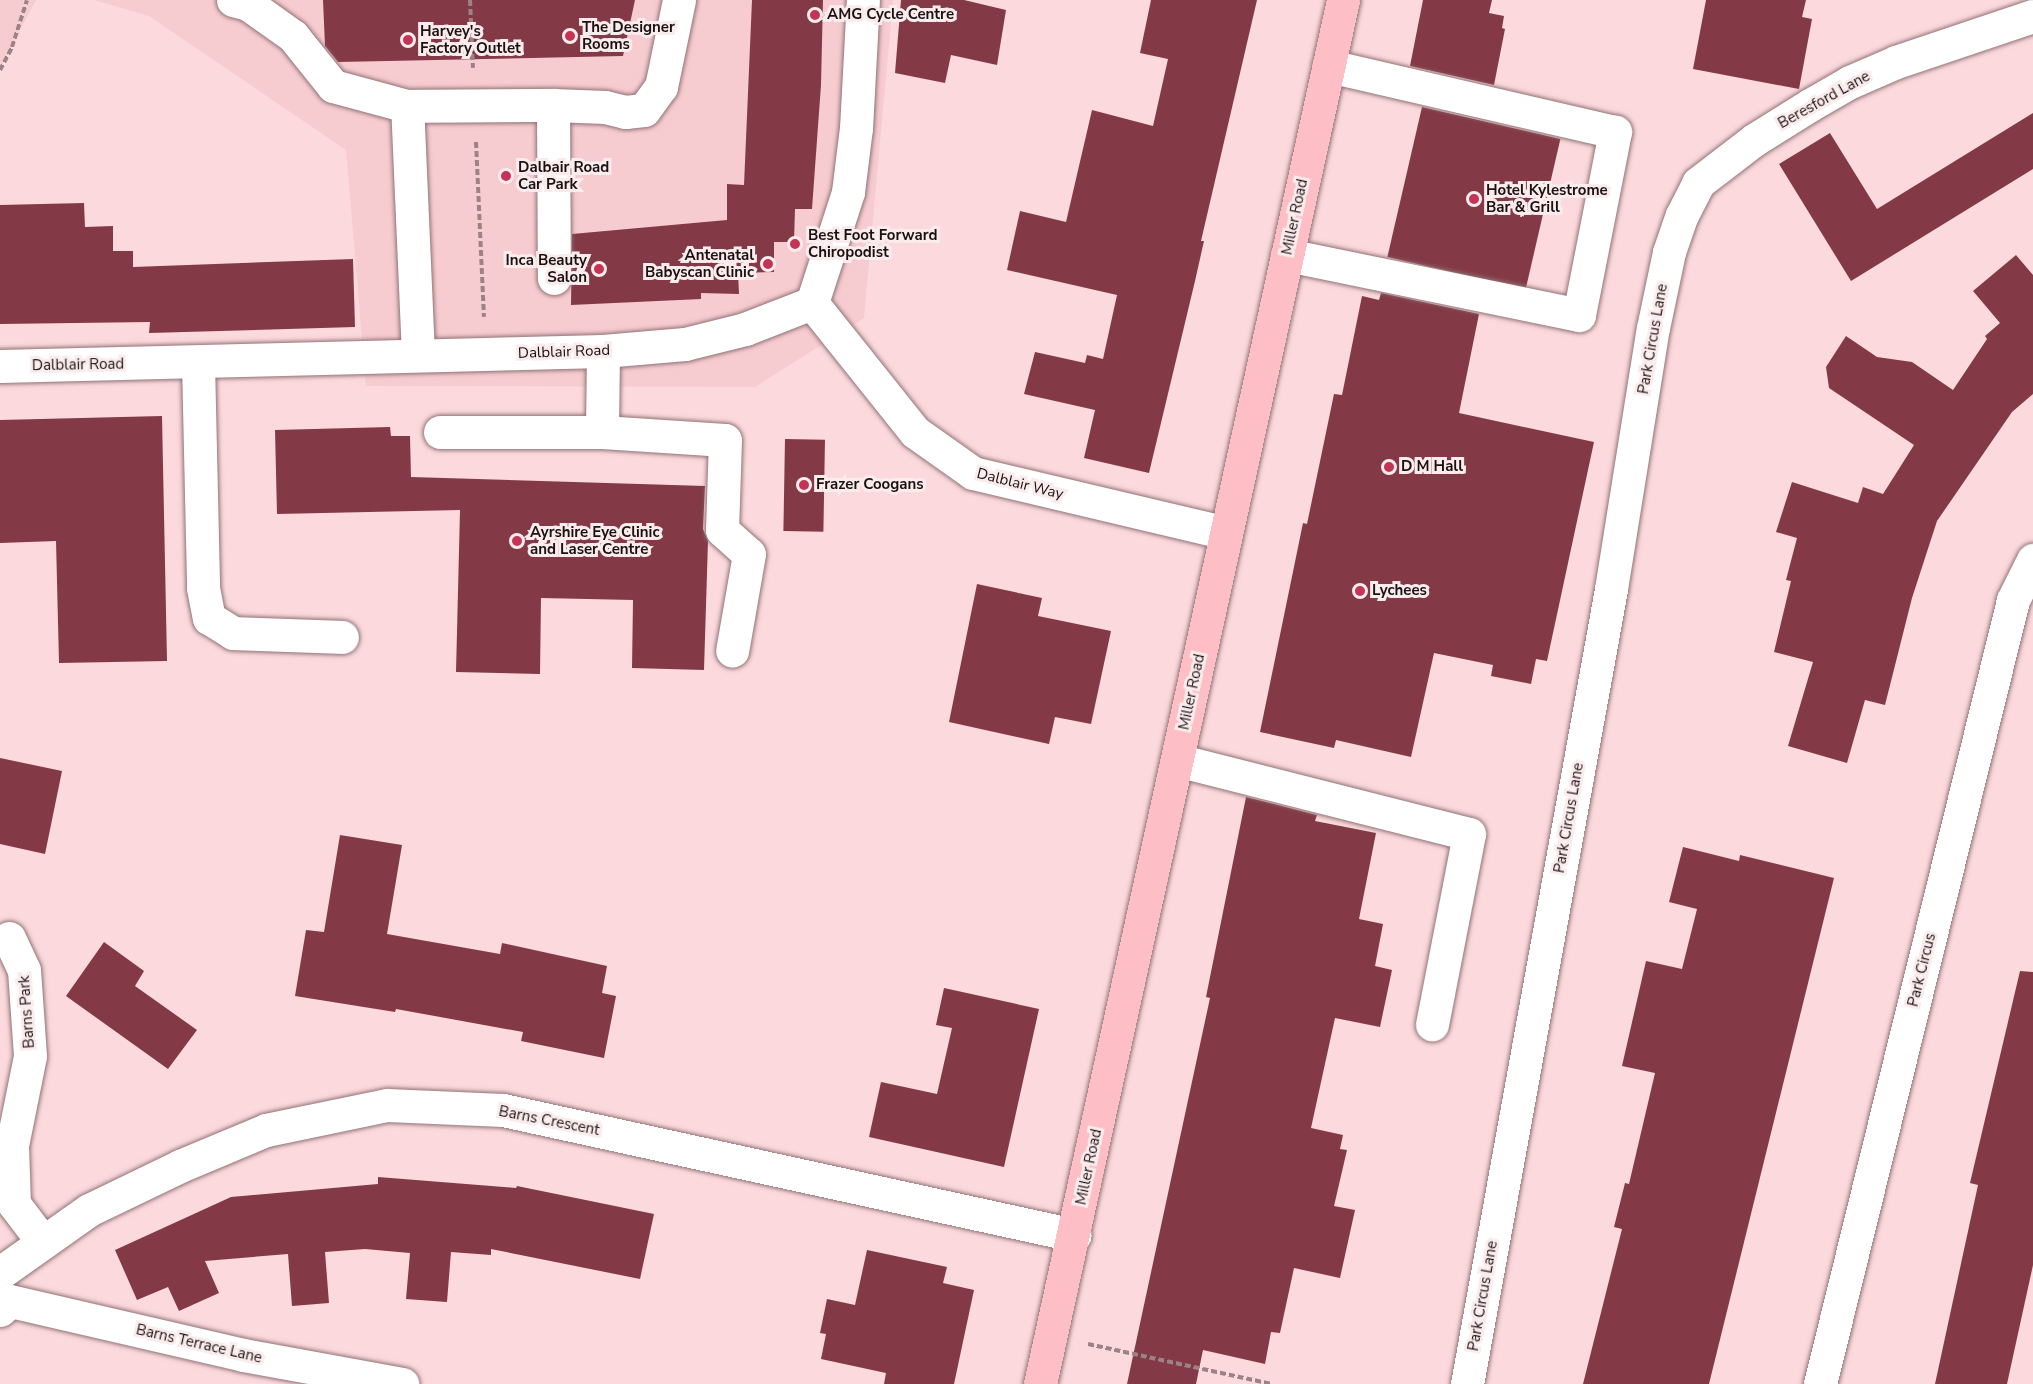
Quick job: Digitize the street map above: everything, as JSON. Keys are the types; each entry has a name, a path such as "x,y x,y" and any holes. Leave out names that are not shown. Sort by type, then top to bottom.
{"main road":[{"name":"Miller Road","path":"1040,1384 1343,0"}],"street":[{"path":"233,0 248,4 293,36 333,86 407,106 553,105 605,107 625,112 644,110 661,87 679,0"},
{"path":"812,303 848,192 856,128 863,0"},
{"name":"Beresford Lane","path":"1670,252 1682,215 1698,183 1754,140 1850,82 1896,62 2033,16"},
{"path":"1287,255 1580,315 1615,132 1328,66"},
{"path":"553,105 554,278"},
{"path":"407,106 418,355"},
{"name":"Park Circus Lane","path":"1467,1384 1611,589 1653,328 1670,252"},
{"name":"Dalblair Road","path":"0,366 603,351 685,344 745,329 812,303"},
{"name":"Dalblair Way","path":"812,303 915,432 973,473 1226,533"},
{"path":"602,432 603,351"},
{"path":"198,362 203,588 209,618 233,633 342,637"},
{"path":"440,432 602,432 725,440 722,530 749,554 732,651"},
{"name":"Park Circus","path":"1820,1384 2013,600 2033,560"},
{"path":"1177,760 1468,834 1432,1024"},
{"name":"Barns Park","path":"9,938 24,970 30,1056 12,1145 14,1204 43,1242"},
{"name":"Barns Crescent","path":"43,1242 89,1210 266,1130 387,1105 503,1110 1074,1235"},
{"path":"0,1273 43,1242"},
{"name":"Barns Terrace Lane","path":"0,1310 10,1301 243,1354 402,1384"}],"path":[{"path":"0,70 12,47 27,0"},
{"path":"470,0 486,354"},
{"path":"1052,1336 1272,1384"}],"shaded area":[{"path":"0,0 36,0 0,68"},
{"path":"94,0 893,0 864,318 755,387 366,386 346,150 149,16"}],"building":[{"path":"323,0 635,0 623,56 338,62 325,46"},
{"path":"752,0 823,0 821,85 812,209 795,209 794,242 774,242 774,272 738,273 739,294 701,293 701,299 571,305 572,234 727,220 727,184 744,185"},
{"path":"901,0 964,0 1006,10 997,65 951,55 945,83 895,73"},
{"path":"1151,0 1257,0 1201,241 1204,241 1195,281 1149,473 1084,458 1095,410 1024,394 1035,352 1085,363 1087,355 1103,359 1117,295 1007,270 1020,211 1066,222 1092,110 1153,126 1168,59 1140,53"},
{"path":"1423,0 1492,0 1489,13 1504,16 1502,28 1505,29 1494,85 1410,66"},
{"path":"1706,0 1806,0 1802,17 1812,19 1799,89 1693,69"},
{"name":"Hotel Kylestrome Bar & Grill","path":"1422,107 1560,139 1526,289 1387,257"},
{"path":"2033,113 2033,169 1851,281 1779,164 1830,133 1877,209"},
{"path":"84,203 85,227 113,226 113,251 133,251 133,267 353,259 355,327 149,333 150,322 0,324 0,205"},
{"path":"2016,255 2033,275 2033,394 2012,412 1937,521 1912,598 1885,705 1865,700 1847,763 1788,746 1813,662 1774,652 1791,581 1786,580 1797,538 1776,532 1792,482 1858,503 1863,487 1883,494 1914,445 1829,388 1826,367 1846,336 1877,357 1912,362 1953,390 1987,339 1985,336 2000,323 1973,291"},
{"path":"1381,293 1479,314 1459,413 1594,442 1547,661 1536,659 1531,684 1491,676 1493,665 1434,653 1411,757 1336,740 1334,748 1260,732 1303,523 1307,524 1334,394 1342,395 1362,296 1379,300"},
{"path":"162,416 167,661 59,663 56,541 0,543 0,420"},
{"path":"390,427 391,436 410,436 411,477 705,486 703,529 708,541 704,670 632,668 633,600 541,598 540,674 456,672 460,510 277,514 275,430"},
{"name":"Frazer Coogans","path":"785,439 825,440 823,532 783,531"},
{"path":"977,584 1042,598 1038,616 1111,631 1091,724 1055,717 1049,744 949,722"},
{"path":"0,758 62,771 45,854 0,844"},
{"path":"1246,797 1317,815 1315,821 1376,833 1359,919 1383,924 1375,966 1392,970 1380,1027 1335,1018 1311,1128 1343,1135 1340,1149 1347,1150 1334,1206 1355,1210 1340,1278 1294,1268 1280,1333 1271,1332 1265,1364 1203,1350 1196,1384 1127,1384 1210,998 1206,997"},
{"path":"340,835 402,845 387,934 500,954 502,943 607,966 602,993 616,996 604,1058 521,1041 523,1032 396,1009 395,1012 295,996 306,930 324,932"},
{"path":"1683,847 1739,861 1740,855 1834,878 1709,1384 1583,1384 1622,1229 1614,1227 1625,1183 1629,1184 1655,1073 1622,1066 1646,961 1682,969 1697,909 1669,902"},
{"path":"104,942 144,971 135,986 197,1030 168,1069 66,996"},
{"path":"2020,971 2033,972 2033,1265 2007,1384 1935,1384 1978,1185 1970,1183"},
{"path":"944,988 1039,1009 1004,1167 869,1137 881,1082 937,1094 952,1028 936,1025"},
{"path":"378,1177 516,1188 517,1186 654,1214 640,1279 491,1249 491,1255 451,1252 447,1302 406,1299 410,1253 365,1249 325,1252 329,1303 292,1306 288,1254 205,1261 219,1293 179,1311 168,1287 137,1300 115,1250 231,1197 378,1184"},
{"path":"867,1250 947,1267 943,1283 974,1290 954,1384 884,1384 886,1373 821,1359 826,1334 820,1333 827,1299 855,1305"}],"place":[{"name":"AMG Cycle Centre","path":"815,15"},
{"name":"The Designer Rooms","path":"570,36"},
{"name":"Harvey's Factory Outlet","path":"408,40"},
{"name":"Dalbair Road Car Park","path":"506,176"},
{"name":"Hotel Kylestrome Bar & Grill","path":"1474,199"},
{"name":"Best Foot Forward Chiropodist","path":"795,244"},
{"name":"Antenatal Babyscan Clinic","path":"768,264"},
{"name":"Inca Beauty Salon","path":"599,269"},
{"name":"D M Hall","path":"1389,467"},
{"name":"Frazer Coogans","path":"804,485"},
{"name":"Ayrshire Eye Clinic and Laser Centre","path":"517,541"},
{"name":"Lychees","path":"1360,591"}]}
